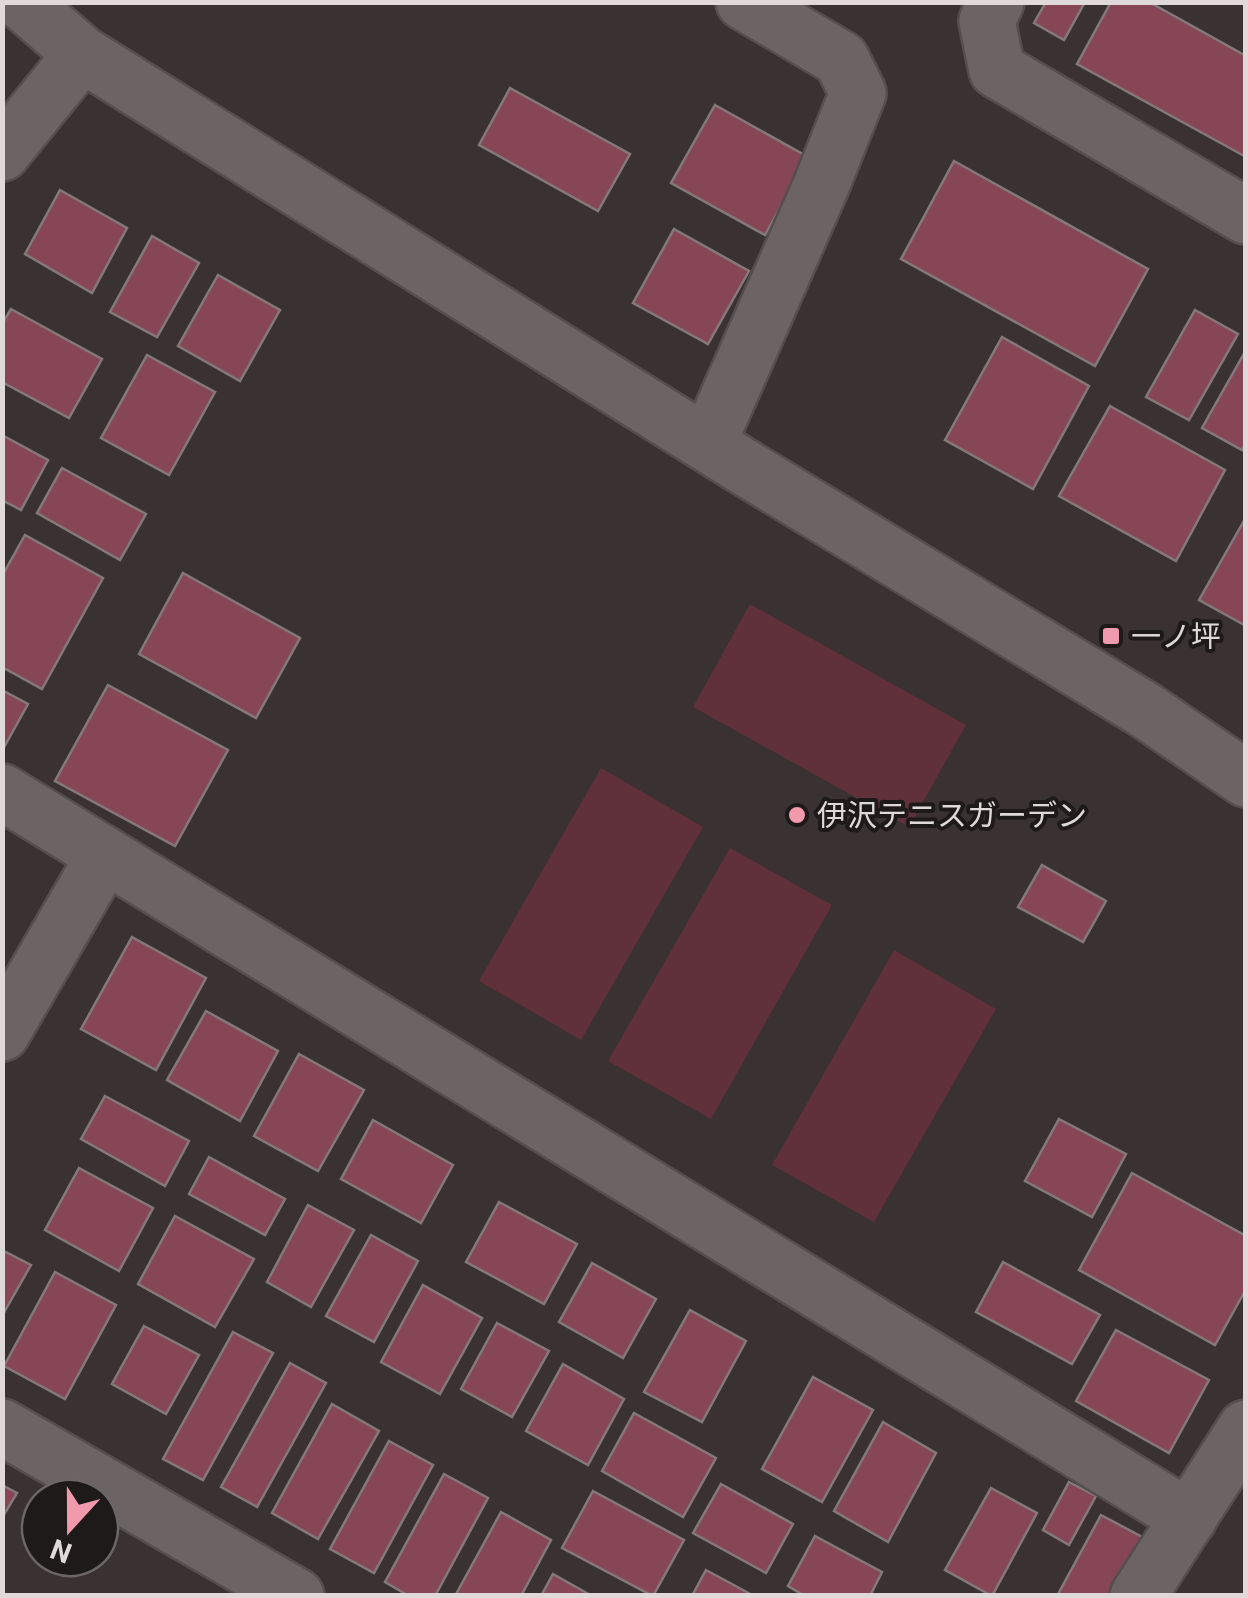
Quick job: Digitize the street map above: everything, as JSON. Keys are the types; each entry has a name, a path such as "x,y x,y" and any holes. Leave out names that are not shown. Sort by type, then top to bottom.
{"street":[{"path":"22,2 82,54 1145,710 1246,779"},
{"path":"708,443 858,92 841,60 744,2"},
{"path":"996,2 987,21 997,70 1246,216"},
{"path":"2,153 82,54"},
{"path":"2,792 1188,1518"},
{"path":"2,1032 104,855"},
{"path":"2,1427 296,1596"},
{"path":"1138,1596 1246,1428"}],"shaded area":[{"path":"750,604 966,725 909,827 693,707"},
{"path":"601,768 703,827 581,1040 479,981"},
{"path":"730,848 832,905 711,1119 608,1061"},
{"path":"894,950 996,1009 874,1222 772,1165"}],"building":[{"path":"1046,2 1085,2 1064,40 1034,23"},
{"path":"1111,2 1149,2 1246,56 1246,157 1077,64"},
{"path":"510,88 630,154 598,211 479,145"},
{"path":"715,105 808,157 765,235 671,183"},
{"path":"954,161 1148,269 1095,366 901,259"},
{"path":"60,190 127,228 92,293 25,254"},
{"path":"674,229 749,271 708,344 633,303"},
{"path":"152,236 199,263 157,337 110,312"},
{"path":"218,275 280,310 240,381 178,346"},
{"path":"11,309 102,359 69,418 2,382 2,324"},
{"path":"1195,310 1238,334 1189,420 1146,397"},
{"path":"1002,337 1089,386 1033,489 945,440"},
{"path":"1246,350 1246,444 1242,450 1202,428"},
{"path":"147,355 215,392 169,475 101,438"},
{"path":"1110,406 1225,470 1176,561 1059,496"},
{"path":"2,435 48,460 21,510 2,500"},
{"path":"62,468 146,514 120,560 37,513"},
{"path":"1246,519 1246,626 1199,600"},
{"path":"25,535 103,578 42,689 2,667 2,576"},
{"path":"183,573 300,638 256,718 139,654"},
{"path":"108,685 228,750 175,846 55,781"},
{"path":"2,690 28,704 2,751"},
{"path":"1042,865 1106,901 1083,942 1018,907"},
{"path":"132,937 206,978 156,1070 81,1029"},
{"path":"206,1011 278,1051 240,1121 167,1080"},
{"path":"299,1054 364,1090 318,1171 254,1136"},
{"path":"105,1096 189,1141 165,1186 81,1139"},
{"path":"1059,1119 1126,1154 1092,1217 1025,1181"},
{"path":"373,1120 453,1165 421,1223 341,1179"},
{"path":"209,1157 285,1199 265,1235 189,1194"},
{"path":"79,1168 153,1208 119,1271 45,1230"},
{"path":"1132,1173 1246,1236 1246,1289 1215,1345 1079,1270"},
{"path":"499,1202 577,1244 544,1304 466,1262"},
{"path":"308,1205 354,1230 311,1307 267,1282"},
{"path":"175,1216 254,1259 215,1327 138,1284"},
{"path":"371,1235 418,1261 374,1342 326,1316"},
{"path":"2,1250 31,1265 2,1316"},
{"path":"1003,1262 1100,1315 1072,1364 976,1312"},
{"path":"592,1263 656,1299 623,1358 559,1322"},
{"path":"55,1272 116,1305 65,1399 4,1366"},
{"path":"423,1285 482,1318 440,1394 381,1362"},
{"path":"690,1310 746,1341 702,1422 644,1392"},
{"path":"497,1323 549,1351 512,1417 461,1389"},
{"path":"144,1326 199,1355 166,1414 112,1384"},
{"path":"1116,1330 1209,1380 1169,1453 1076,1401"},
{"path":"233,1332 273,1353 203,1480 163,1459"},
{"path":"290,1363 326,1383 257,1507 221,1487"},
{"path":"563,1364 624,1399 588,1465 526,1431"},
{"path":"813,1377 873,1410 822,1502 762,1469"},
{"path":"332,1404 379,1431 318,1539 272,1513"},
{"path":"634,1413 716,1458 683,1517 602,1471"},
{"path":"883,1422 936,1453 888,1542 834,1511"},
{"path":"389,1441 433,1465 374,1573 330,1549"},
{"path":"444,1474 488,1498 435,1596 409,1596 385,1582"},
{"path":"1069,1482 1096,1496 1069,1545 1043,1530"},
{"path":"721,1484 793,1524 766,1573 693,1533"},
{"path":"2,1485 17,1493 2,1518"},
{"path":"991,1488 1037,1513 992,1596 945,1570"},
{"path":"593,1491 684,1540 653,1596 562,1548"},
{"path":"501,1512 551,1540 521,1596 455,1596"},
{"path":"1101,1515 1146,1539 1115,1596 1057,1596"},
{"path":"815,1536 882,1572 870,1596 805,1596 788,1586"},
{"path":"706,1570 754,1596 692,1596"},
{"path":"553,1574 592,1596 541,1596"}],"place":[{"name":"一ノ坪","path":"1111,636"},
{"name":"伊沢テニスガーデン","path":"797,815"}]}
